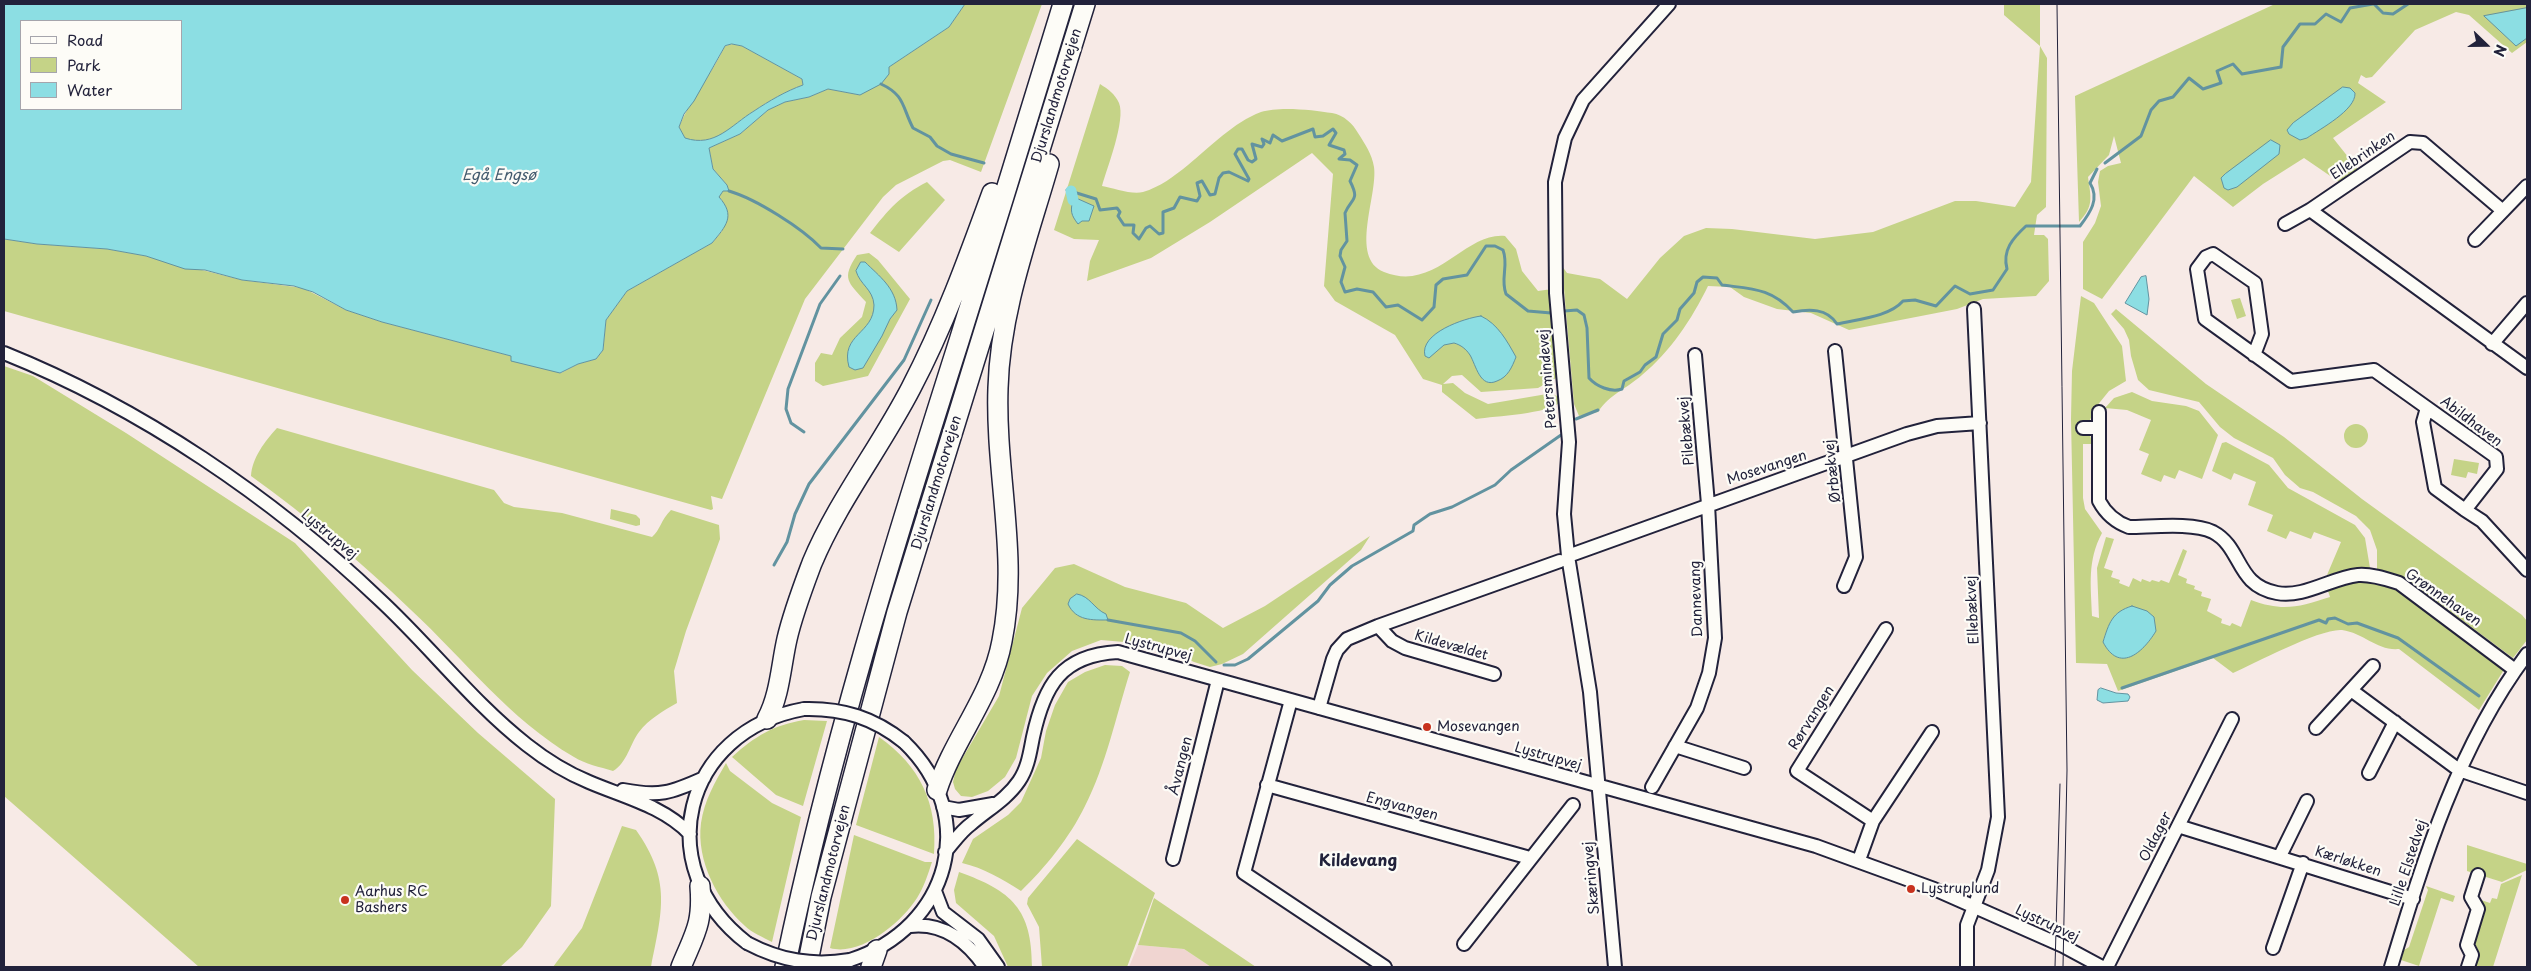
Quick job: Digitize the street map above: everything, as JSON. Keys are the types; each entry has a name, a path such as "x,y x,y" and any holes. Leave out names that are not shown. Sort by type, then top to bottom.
{"highway":[{"path":"767,719 774,707 788,636 812,563 847,496 911,390 950,309 1063,4"},
{"name":"Djurslandmotorvejen","path":"785,967 800,894 832,765 876,607 1063,4"},
{"name":"Djurslandmotorvejen","path":"807,967 821,898 897,612 1085,4"},
{"path":"940,799 951,754 984,696 1002,642 1010,571 998,424 1001,350 1014,285 1094,4"},
{"path":"681,967 698,929 701,915 700,886"}],"street":[{"name":"Petersmindevej","path":"1599,787 1590,692 1564,559 1564,514 1569,442 1566,387 1558,330 1555,182 1565,138 1572,119 1598,81 1669,4"},
{"name":"Ellebrinken","path":"2286,224 2310,210 2410,142 2423,143 2503,211"},
{"path":"2475,240 2527,186"},
{"path":"2310,210 2527,368"},
{"name":"Abildhaven","path":"2254,355 2262,334 2255,283 2212,254 2206,257 2198,269 2205,319 2254,355 2291,381 2374,370 2496,458 2497,469 2465,510"},
{"path":"2492,344 2527,303"},
{"name":"Ellebækvej","path":"1973,906 1988,870 1998,817 1974,309"},
{"name":"Ørbækvej","path":"1835,351 1856,557 1844,586"},
{"name":"Lystrupvej","path":"4,353 66,382 128,415 183,447 258,498 305,534 379,599 498,723 537,753 566,770 667,814 690,834"},
{"name":"Pilebækvej","path":"1695,355 1708,504"},
{"name":"Abildhaven","path":"2427,408 2423,422 2435,488 2482,522 2527,570"},
{"name":"Grønnehaven","path":"2099,412 2099,501 2104,511 2120,524 2129,527 2192,528 2214,532 2232,551 2242,572 2251,582 2276,593 2299,592 2332,581 2359,575 2379,577 2399,583 2516,670"},
{"name":"Mosevangen","path":"1319,708 1337,650 1347,639 1708,504 1847,457 1907,434 1937,426 1980,423"},
{"path":"2083,428 2098,428"},
{"name":"Dannevang","path":"1652,788 1697,708 1709,673 1715,638 1708,504"},
{"name":"Kildevældet","path":"1378,626 1392,641 1405,648 1494,674"},
{"name":"Rørvangen","path":"1873,821 1797,771 1886,629"},
{"name":"Lystrupvej","path":"945,852 968,825 998,803 1020,780 1028,761 1040,708 1048,689 1073,664 1089,656 1118,652 1816,846 1859,860 1973,906 2063,946 2102,967"},
{"name":"Lille Elstedvej","path":"2395,966 2412,899 2438,821 2459,770 2496,700 2527,654"},
{"path":"2316,728 2373,666"},
{"name":"Åvangen","path":"1173,859 1218,680"},
{"path":"2351,690 2459,770 2527,793"},
{"path":"1291,700 1244,873 1385,967"},
{"path":"804,709 835,710 879,724 904,742 924,764 940,799 946,822 945,852 935,890 910,926 874,959 820,964 790,960 748,943 719,918 700,886 692,860 690,834 692,814 704,778 716,759 730,743 748,729 767,719 804,709"},
{"name":"Oldager","path":"2107,967 2232,720"},
{"path":"2369,773 2395,722"},
{"path":"1859,860 1873,821 1932,732"},
{"path":"1675,746 1744,768"},
{"name":"Lystrupvej","path":"600,786 658,794 676,790 704,778"},
{"name":"Engvangen","path":"1267,785 1530,858"},
{"name":"Skæringvej","path":"1599,787 1615,967"},
{"path":"940,799 959,810 974,809 998,803"},
{"path":"2280,856 2307,801"},
{"path":"1464,944 1530,858 1573,806"},
{"name":"Kærløkken","path":"2178,826 2303,863 2412,899"},
{"name":"Kærløkken","path":"2273,948 2303,863"},
{"path":"2468,967 2472,954 2467,944 2478,909 2471,897 2478,875"},
{"path":"935,890 943,912 978,939 998,967"},
{"path":"1967,967 1967,925 1973,906"},
{"path":"910,926 924,925 951,934 977,956 985,967"}],"shaded area":[{"path":"1138,945 1184,949 1211,967 1129,967"}],"green space":[{"path":"965,4 1042,4 981,172 950,160 943,161 896,185 883,197 805,299 722,499 711,496 713,509 711,510 4,311 4,239 37,244 107,249 146,256 242,280 303,288 346,310 382,322 511,356 561,373 578,364 596,359 603,350 606,320 627,291 712,243 722,231 722,200 718,197 723,191 729,191 727,185 713,169 709,148 740,134 768,110 785,102 809,97 828,89 860,95 889,67 949,27"},
{"path":"2004,4 2040,4 2040,46 2004,15"},
{"path":"2275,4 2527,4 2527,42 2512,53 2469,15 2456,12 2415,30 2372,77 2366,78 2361,75 2358,83 2386,102 2333,138 2360,172 2342,184 2304,158 2263,184 2233,207 2194,176 2102,299 2083,289 2083,242 2095,223 2101,206 2098,182 2100,171 2108,166 2121,163 2114,136 2109,155 2088,177 2090,191 2089,206 2079,222 2075,96"},
{"path":"732,44 742,46 802,79 803,85 772,100 714,138 696,140 685,138 679,127 684,117 725,46"},
{"path":"2040,46 2047,58 2046,207 2037,215 2034,235 2044,235 2048,239 2049,281 2036,296 1983,299 1957,309 1849,330 1811,313 1777,309 1744,297 1730,287 1708,286 1680,334 1662,356 1636,380 1613,396 1598,412 1579,416 1574,404 1562,266 1567,273 1600,279 1627,299 1660,258 1684,236 1706,228 1732,229 1815,239 1873,232 1955,201 1976,201 2015,207 2031,182"},
{"path":"1100,84 1115,97 1119,103 1120,111 1118,132 1102,186 1128,192 1143,192 1166,181 1232,128 1261,112 1277,109 1306,110 1332,113 1348,120 1354,126 1370,153 1374,167 1367,240 1368,254 1374,265 1384,272 1402,276 1419,275 1434,269 1476,243 1490,237 1505,236 1516,249 1522,271 1538,291 1552,289 1558,377 1538,388 1481,392 1462,375 1452,376 1443,384 1453,383 1465,393 1488,404 1547,394 1558,396 1560,402 1554,406 1534,412 1476,419 1442,392 1442,385 1423,379 1395,335 1335,301 1324,286 1333,174 1312,153 1210,222 1151,258 1087,281 1090,261 1099,240 1074,239 1054,230"},
{"path":"927,182 945,200 899,252 870,233 883,217 909,192"},
{"path":"869,253 878,260 910,299 868,376 823,386 815,381 815,363 821,353 832,355 840,338 862,317 866,302 851,285 848,275 857,255"},
{"path":"2081,296 2094,303 2122,346 2126,381 2109,391 2096,407 2089,422 2079,423 2080,434 2090,436 2093,444 2083,444 2083,498 2085,509 2102,533 2097,543 2092,563 2092,616 2099,618 2097,568 2106,537 2114,539 2104,568 2113,571 2111,577 2120,580 2119,583 2129,587 2133,578 2141,582 2142,579 2150,582 2152,580 2159,582 2161,580 2169,583 2183,549 2187,551 2178,575 2187,579 2186,583 2195,586 2194,589 2202,592 2201,596 2211,599 2207,611 2222,619 2221,623 2230,626 2232,623 2241,627 2251,600 2272,606 2300,606 2330,597 2327,588 2358,580 2371,580 2394,587 2505,668 2479,710 2399,649 2377,645 2342,630 2319,634 2233,673 2213,658 2118,691 2107,664 2076,663 2071,419 2072,371"},
{"path":"2240,298 2246,316 2237,319 2231,300"},
{"path":"2116,309 2206,384 2284,437 2362,499 2522,615 2527,621 2527,640 2513,658 2412,583 2398,575 2377,570 2377,550 2370,530 2356,516 2313,492 2300,488 2285,475 2273,458 2234,438 2220,427 2199,402 2149,390 2138,380 2131,356 2129,340 2124,329 2111,314"},
{"path":"4,366 33,376 126,433 295,543 412,670 478,733 555,799 551,906 522,947 500,967 199,967 4,796"},
{"path":"2132,392 2152,401 2186,406 2199,411 2218,435 2202,479 2179,470 2175,479 2164,475 2161,482 2141,474 2149,454 2139,450 2151,420 2127,410 2105,408 2114,398"},
{"path":"2356,424 2365,427 2368,436 2365,445 2356,448 2347,445 2344,436 2347,427"},
{"path":"277,428 494,490 504,503 514,507 562,513 652,537 671,510 719,525 720,539 686,631 674,671 677,703 643,727 622,763 613,771 578,759 551,742 508,707 431,629 372,574 313,523 251,476 257,456"},
{"path":"2226,442 2269,465 2288,488 2355,525 2365,538 2370,568 2351,569 2327,575 2341,542 2314,532 2311,539 2290,531 2286,539 2267,531 2273,515 2248,505 2256,482 2234,473 2231,480 2212,471 2222,443"},
{"path":"2454,459 2479,463 2477,474 2468,472 2466,478 2451,475"},
{"path":"611,509 636,515 640,519 640,525 636,526 610,519"},
{"path":"1370,536 1361,550 1243,654 1222,664 1210,667 1194,662 1145,639 1124,642 1101,640 1072,651 1047,673 1032,696 1016,758 1005,777 988,791 972,797 961,796 955,789 953,782 956,769 999,696 1022,608 1055,568 1074,564 1125,587 1186,603 1223,628 1265,606"},
{"path":"1105,665 1122,666 1130,672 1099,774 1079,818 1064,840 1048,862 1021,891 1000,878 962,863 973,839 1008,815 1021,802 1041,758 1046,731 1055,705 1068,682 1085,672"},
{"path":"804,720 827,721 803,806 776,795 732,757 765,732"},
{"path":"879,737 905,760 923,787 933,818 934,854 856,825"},
{"path":"726,763 730,771 772,803 801,817 772,942 751,931 726,905 711,880 702,852 700,837 702,815 710,792"},
{"path":"622,826 636,830 655,865 659,881 661,912 651,967 553,967 582,928"},
{"path":"854,835 925,862 932,862 917,898 891,927 867,942 854,947 830,948"},
{"path":"1077,839 1155,893 1127,967 1042,967 1039,927 1027,904 1028,898"},
{"path":"2467,845 2527,864 2527,870 2502,882 2467,871"},
{"path":"959,872 993,887 1015,905 1023,916 1028,930 1032,967 1008,967 994,936 956,903 954,890"},
{"path":"2522,875 2493,967 2473,967 2478,950 2473,939 2478,899 2490,903 2492,898 2497,899 2501,884"},
{"path":"2426,886 2455,896 2453,902 2441,898 2419,966 2401,960 2404,950 2409,947 2428,890"},
{"path":"1154,898 1256,967 1211,967 1184,949 1138,945"}],"water":[{"name":"Egå Engsø","path":"4,4 965,4 949,27 889,67 889,74 881,84 860,95 828,89 809,97 785,102 768,110 740,134 709,148 713,169 727,185 729,191 723,191 719,197 727,210 728,215 725,226 712,243 627,291 606,320 603,350 596,359 578,364 560,373 511,361 511,356 382,322 346,310 313,292 294,286 242,280 205,270 185,269 146,256 107,249 37,244 4,239","holes":["732,44 742,46 802,79 803,85 772,100 714,138 705,140 685,138 679,127 684,114 694,101 725,46"]},
{"path":"2527,8 2527,38 2516,46 2484,16"},
{"path":"2343,87 2350,88 2355,93 2350,106 2344,112 2307,138 2300,140 2289,134 2287,130 2293,123"},
{"path":"2271,140 2280,145 2279,154 2237,187 2228,190 2224,188 2221,178"},
{"path":"1076,198 1094,206 1089,221 1082,221 1078,224 1074,218 1072,207 1073,200"},
{"path":"861,262 865,262 886,283 894,295 897,310 863,368 855,370 849,367 847,356 849,347 869,322 873,315 874,305 869,291 860,280 856,271"},
{"path":"2146,276 2149,299 2147,315 2125,303 2141,277"},
{"path":"1481,316 1497,328 1516,357 1504,377 1491,383 1486,382 1479,375 1465,349 1454,343 1444,345 1429,358 1425,356 1425,348 1429,340 1436,334 1455,323"},
{"path":"1077,594 1085,597 1106,614 1108,620 1085,618 1075,614 1068,604 1070,599"},
{"path":"2132,606 2147,611 2154,617 2156,631 2137,653 2130,657 2116,657 2103,642 2107,629 2112,619 2120,611"},
{"path":"2101,688 2116,693 2128,694 2130,697 2128,701 2103,703 2097,700 2098,690"}],"waterway":[{"path":"2105,163 2141,136 2151,110 2159,101 2173,97 2189,78 2203,89 2221,83 2217,71 2233,64 2242,74 2281,67 2283,47 2300,24 2315,24 2326,14 2341,22 2350,8 2373,4"},
{"path":"2374,4 2383,13 2393,14 2408,4"},
{"path":"881,84 899,97 913,128 930,137 937,146 951,154 984,163"},
{"path":"1067,190 1096,199 1100,210 1117,208 1120,212 1118,216 1124,225 1134,225 1133,233 1139,239 1146,228 1150,226 1159,234 1163,233 1163,212 1174,208 1180,197 1197,201 1200,196 1197,183 1202,181 1210,195 1215,194 1219,178 1223,173 1229,172 1248,181 1249,179 1235,154 1238,149 1242,149 1248,160 1252,162 1256,159 1252,144 1262,147 1264,144 1262,139 1270,143 1273,135 1282,141 1313,129 1315,137 1323,136 1333,129 1336,133 1329,145 1344,150 1345,154 1339,159 1350,160 1357,165 1350,181 1355,196 1345,213 1347,241 1341,250 1340,256 1345,267 1341,282 1345,292 1357,289 1373,292 1386,307 1398,305 1422,320 1434,307 1436,285 1443,279 1467,275 1486,246 1495,246 1503,250 1505,256 1504,288 1506,294 1528,311 1551,313"},
{"path":"1564,311 1577,310 1584,315 1587,328 1589,378 1600,386 1618,390 1622,389 1624,381 1640,372 1645,365 1656,357 1663,334 1677,320 1680,309 1694,293 1697,282 1703,277 1717,278 1722,285 1752,289 1769,294 1777,298 1793,312 1805,310 1823,312 1837,324 1882,314 1890,311 1903,301 1915,300 1936,306 1955,286 1970,294 1993,290 2007,269 2007,250 2026,226 2080,226 2094,200 2093,189 2090,183 2097,169"},
{"path":"729,191 752,200 778,215 821,248 843,249"},
{"path":"1071,191 1073,200"},
{"path":"804,432 791,423 786,409 788,389 820,304 840,276"},
{"path":"774,565 787,542 795,514 809,484 904,360 931,300"},
{"path":"1576,419 1598,410"},
{"path":"1224,665 1235,665 1248,659 1318,601 1330,585 1352,566 1413,531 1414,525 1430,514 1452,507 1495,485 1511,470 1561,435"},
{"path":"2122,688 2319,620 2326,623 2328,619 2335,618 2348,624 2357,623 2398,638 2479,696"},
{"path":"1108,620 1181,633 1195,641 1216,662"}],"tram line":[{"path":"2057,4 2067,770 2063,967"},
{"path":"2055,967 2060,784"}],"place":[{"name":"Mosevangen","path":"1427,727"},
{"name":"Lystruplund","path":"1911,889"},
{"name":"Aarhus RC Bashers","path":"345,900"}],"district":[{"name":"Kildevang","path":"1358,862"}]}
